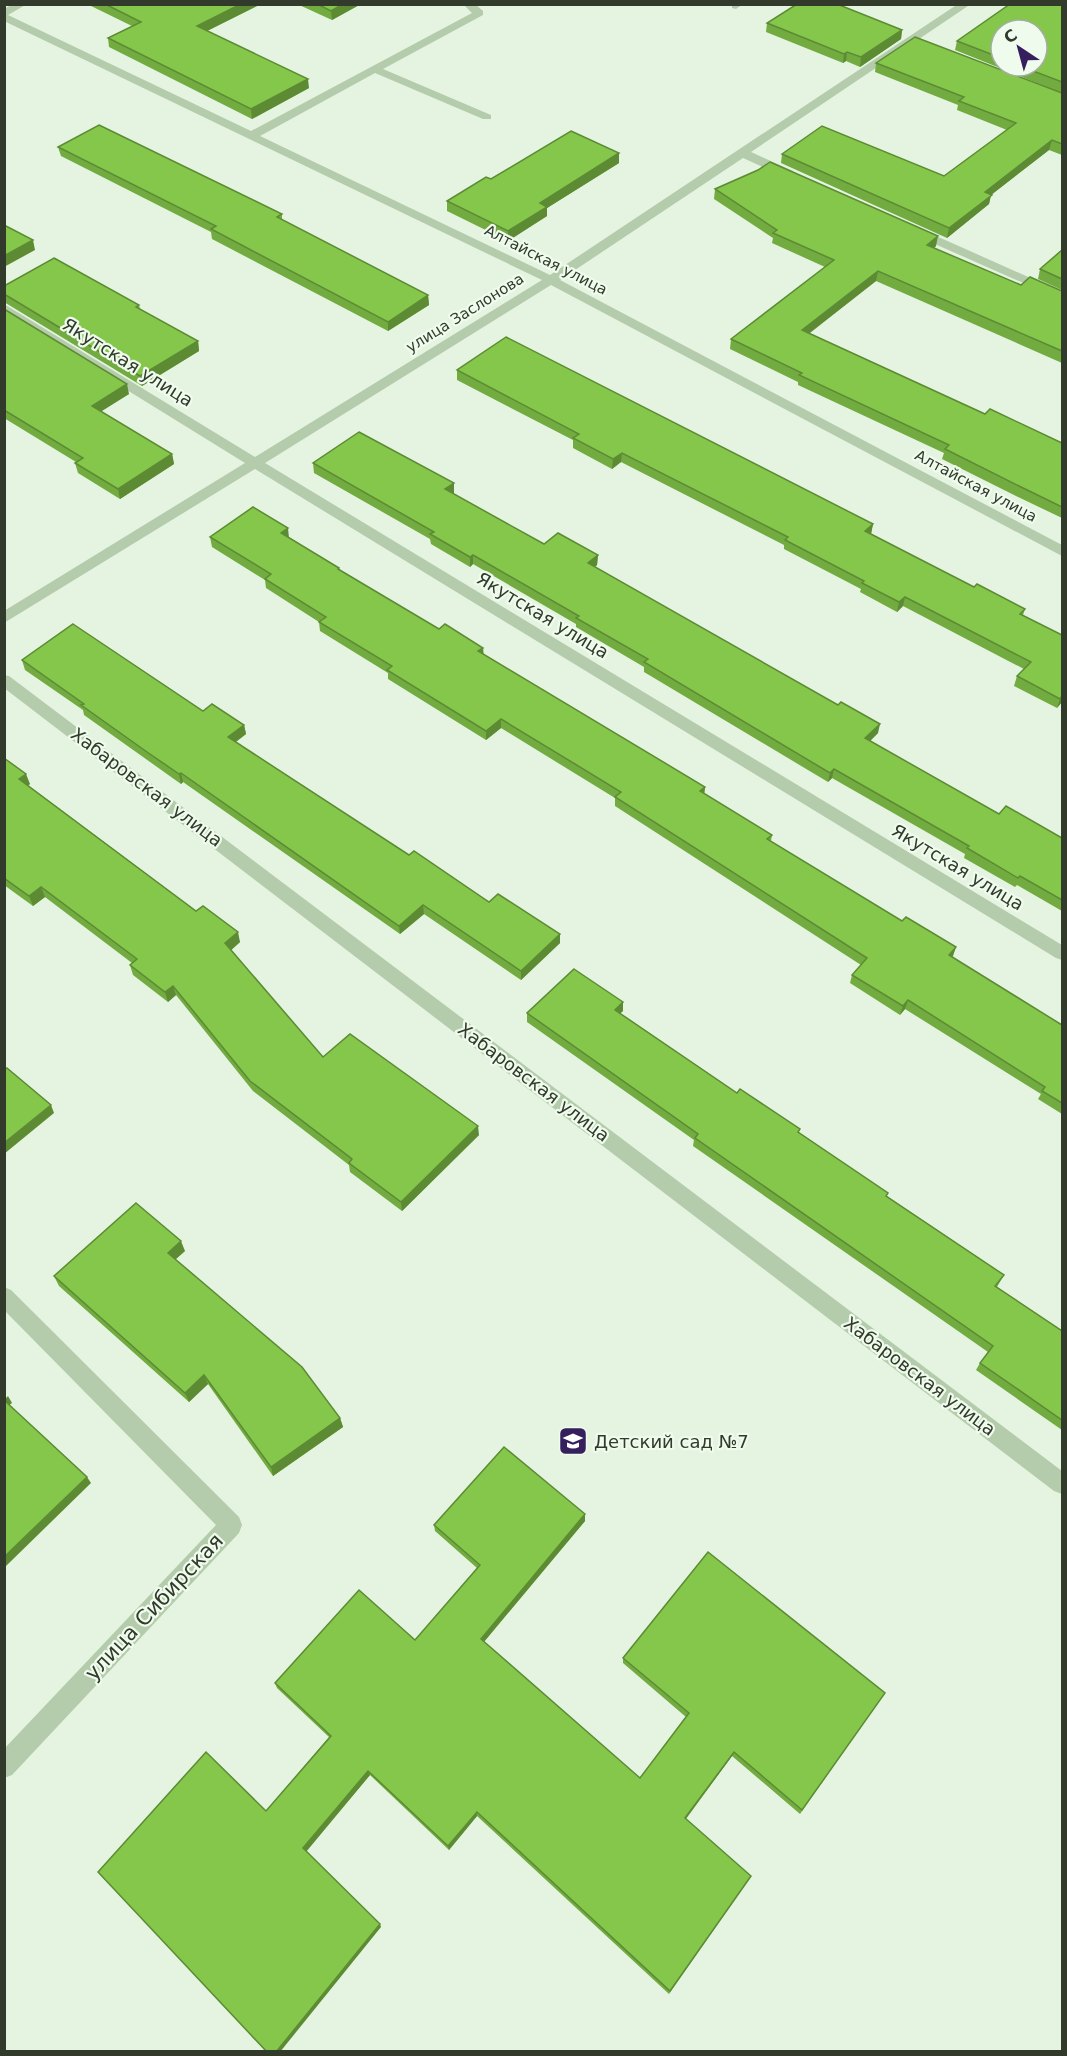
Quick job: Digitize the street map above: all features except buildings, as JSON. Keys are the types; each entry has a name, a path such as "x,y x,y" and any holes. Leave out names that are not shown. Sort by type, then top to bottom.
{"street":[{"path":"4,13 22,4"},
{"path":"251,136 479,13 468,4"},
{"name":"улица Заслонова","path":"4,618 551,280 742,153 917,42 966,4"},
{"name":"Алтайская улица","path":"4,17 551,280 1062,551"},
{"path":"374,69 487,117"},
{"path":"742,153 806,182"},
{"path":"902,225 1062,296"},
{"name":"Якутская улица","path":"4,308 1062,953"},
{"name":"Хабаровская улица","path":"4,680 1062,1484"},
{"name":"улица Сибирская","path":"4,1296 231,1525 4,1767"}],"place":[{"name":"Детский сад №7","path":"573,1441"}]}
